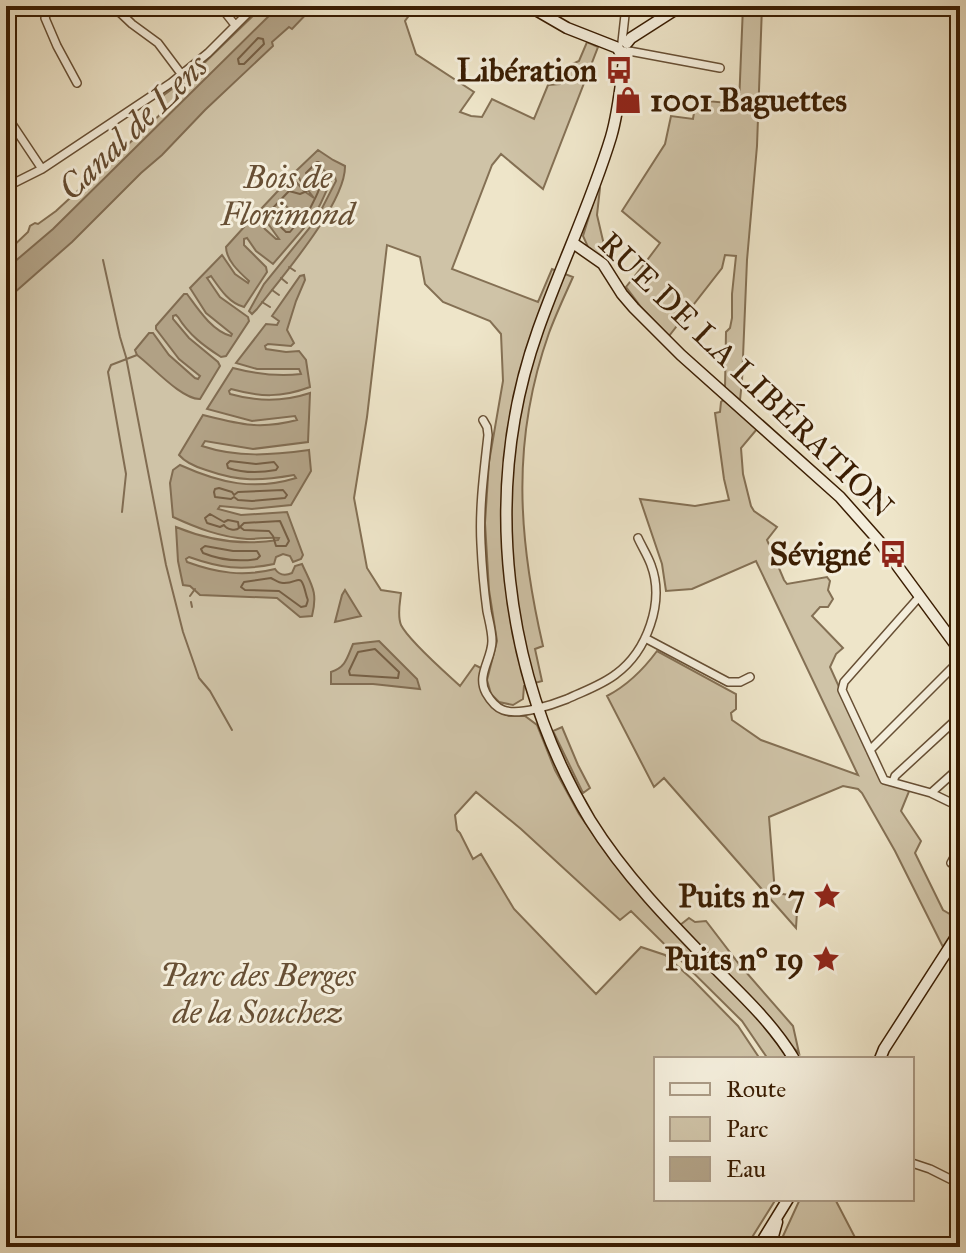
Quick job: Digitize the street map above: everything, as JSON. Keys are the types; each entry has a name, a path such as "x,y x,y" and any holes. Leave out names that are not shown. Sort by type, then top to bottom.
{"main road":[{"path":"529,6 557,23 624,47 631,38 681,6"},
{"name":"RUE DE LA LIBÉRATION","path":"624,47 611,137 573,243 603,264 634,308 681,355 840,497 886,550 960,651"},
{"path":"573,243 528,362 512,440 507,537 518,633 547,733 568,780 612,852 666,916 768,1021 793,1057"},
{"path":"881,1057 960,931"},
{"path":"760,1247 787,1201"},
{"path":"770,1247 778,1215"}],"street":[{"path":"55,6 45,18 77,83"},
{"path":"113,6 158,43 182,75"},
{"path":"220,6 235,25"},
{"path":"6,187 42,169 145,102 208,53 255,6"},
{"path":"626,6 624,47 720,68"},
{"path":"6,115 42,169"},
{"path":"483,420 488,435 482,492 481,546 492,643 484,669 483,686 494,705 502,710 526,711 558,703 617,674 638,649 652,619 655,587 652,567 638,538"},
{"path":"920,596 842,685 842,690 884,780 931,793 960,807"},
{"path":"645,638 728,682 740,682 750,677"},
{"path":"870,750 960,660"},
{"path":"893,782 895,776 960,716"},
{"path":"931,793 960,767"},
{"path":"951,863 960,846"},
{"path":"914,1164 960,1184"}],"green space":[{"name":"Parc des Berges de la Souchez","path":"263,6 416,6 405,21 416,54 474,92 460,112 482,117 492,99 534,119 548,85 560,84 570,65 579,61 587,42 598,47 543,189 501,154 492,165 452,269 538,302 552,269 573,277 549,333 537,373 524,451 524,528 543,646 535,649 542,681 524,686 523,699 513,705 499,702 491,694 487,680 497,641 489,590 485,523 489,462 503,381 501,334 490,321 443,302 425,284 420,257 387,245 367,417 354,498 367,568 381,590 401,593 399,617 405,632 460,686 475,665 481,668 485,697 493,708 509,716 525,716 537,725 555,770 579,814 608,855 758,1018 787,1057 767,1057 742,1021 631,911 620,920 476,792 455,815 457,830 473,859 481,854 514,909 596,994 641,947 665,955 738,1026 759,1057 654,1057 654,1201 775,1201 746,1247 6,1247 6,253 28,232 30,226 56,211 164,111 157,100 183,81 188,88 201,75 198,69"},
{"path":"743,6 762,6 757,146 740,400 725,388 726,332 732,318 736,256 725,255 722,268 669,336 626,287 660,243 622,211 665,144 671,116 693,119 696,100 739,104"},
{"path":"598,187 597,215 607,263 588,247 583,236"},
{"path":"723,400 757,429 741,448 743,474 754,511 777,527 767,540 784,580 787,584 827,577 830,581 828,590 833,599 828,607 820,607 812,616 843,648 830,667 881,780 910,789 901,811 921,841 915,853 943,910 960,920 943,947 895,851 858,789 843,786 769,817 775,893 798,896 796,928 664,778 654,787 607,696 635,676 657,651 736,694 732,720 761,740 858,775 756,561 692,589 666,591 662,564 640,499 695,506 729,500 715,413 720,412"},
{"path":"562,727 590,788 583,793 553,731"},
{"path":"689,918 695,922 706,921 793,1026 799,1053 771,1019 680,925"},
{"path":"799,1201 836,1201 860,1247 778,1247"}],"water":[{"path":"279,6 314,6 292,29 289,27 272,42 273,46 72,242 6,300 6,269 53,229"},
{"path":"318,150 345,166 335,200 296,260 257,309 252,314 249,311 264,284 316,220 336,181 316,163 314,165 331,181 309,223 280,201 304,228 273,264 256,251 247,238 244,239 244,245 266,267 267,272 244,307 229,299 211,276 207,278 220,297 248,317 249,321 226,356 221,357 203,344 176,315 173,316 189,338 220,366 200,399 185,394 167,382 135,350 149,333 153,333 169,355 198,379 200,376 179,359 156,326 187,294 212,324 231,336 206,313 190,288 222,255 235,274 248,283 231,261 226,247 254,216 279,239 261,214 261,209 292,177 314,198 296,171"},
{"path":"304,275 305,280 287,330 294,343 291,346 265,346 266,349 286,352 299,351 306,360 310,387 270,395 229,391 240,397 260,400 310,393 308,442 253,449 205,441 202,446 255,454 309,450 311,471 291,505 252,509 220,506 218,509 241,515 287,512 303,555 293,562 290,556 283,554 276,557 274,564 241,568 189,557 186,559 209,569 230,573 275,569 280,574 287,574 302,564 313,589 314,601 312,616 300,617 277,598 200,595 190,586 183,585 176,527 226,541 265,542 279,538 227,536 173,517 170,483 173,470 180,465 237,483 266,484 296,478 294,475 260,479 229,477 195,466 179,455 203,415 249,425 297,420 295,416 252,421 207,409 233,368 267,374 301,374 299,369 257,369 236,363 266,324 277,325 279,321 272,316 300,276"},
{"path":"345,590 361,616 335,622 342,595"},
{"path":"379,641 417,679 420,689 331,684 331,672 343,665 353,644"}],"waterway":[{"path":"103,260 126,357 166,565 183,632 199,678 232,730"},
{"path":"289,267 295,271"},
{"path":"281,278 287,283"},
{"path":"272,290 279,295"},
{"path":"262,302 270,307"},
{"path":"122,512 126,474 108,372 111,365 137,355"},
{"path":"190,596 195,589"},
{"path":"191,602 192,607"}],"place":[{"name":"Libération","path":"619,70"},
{"name":"1001 Baguettes","path":"628,100"},
{"name":"Sévigné","path":"893,554"},
{"name":"Puits n° 7","path":"827,896"},
{"name":"Puits n° 19","path":"826,959"}],"water label":[{"name":"Canal de Lens","path":"133,127"}],"park label":[{"name":"Bois de Florimond","path":"288,196"}]}
